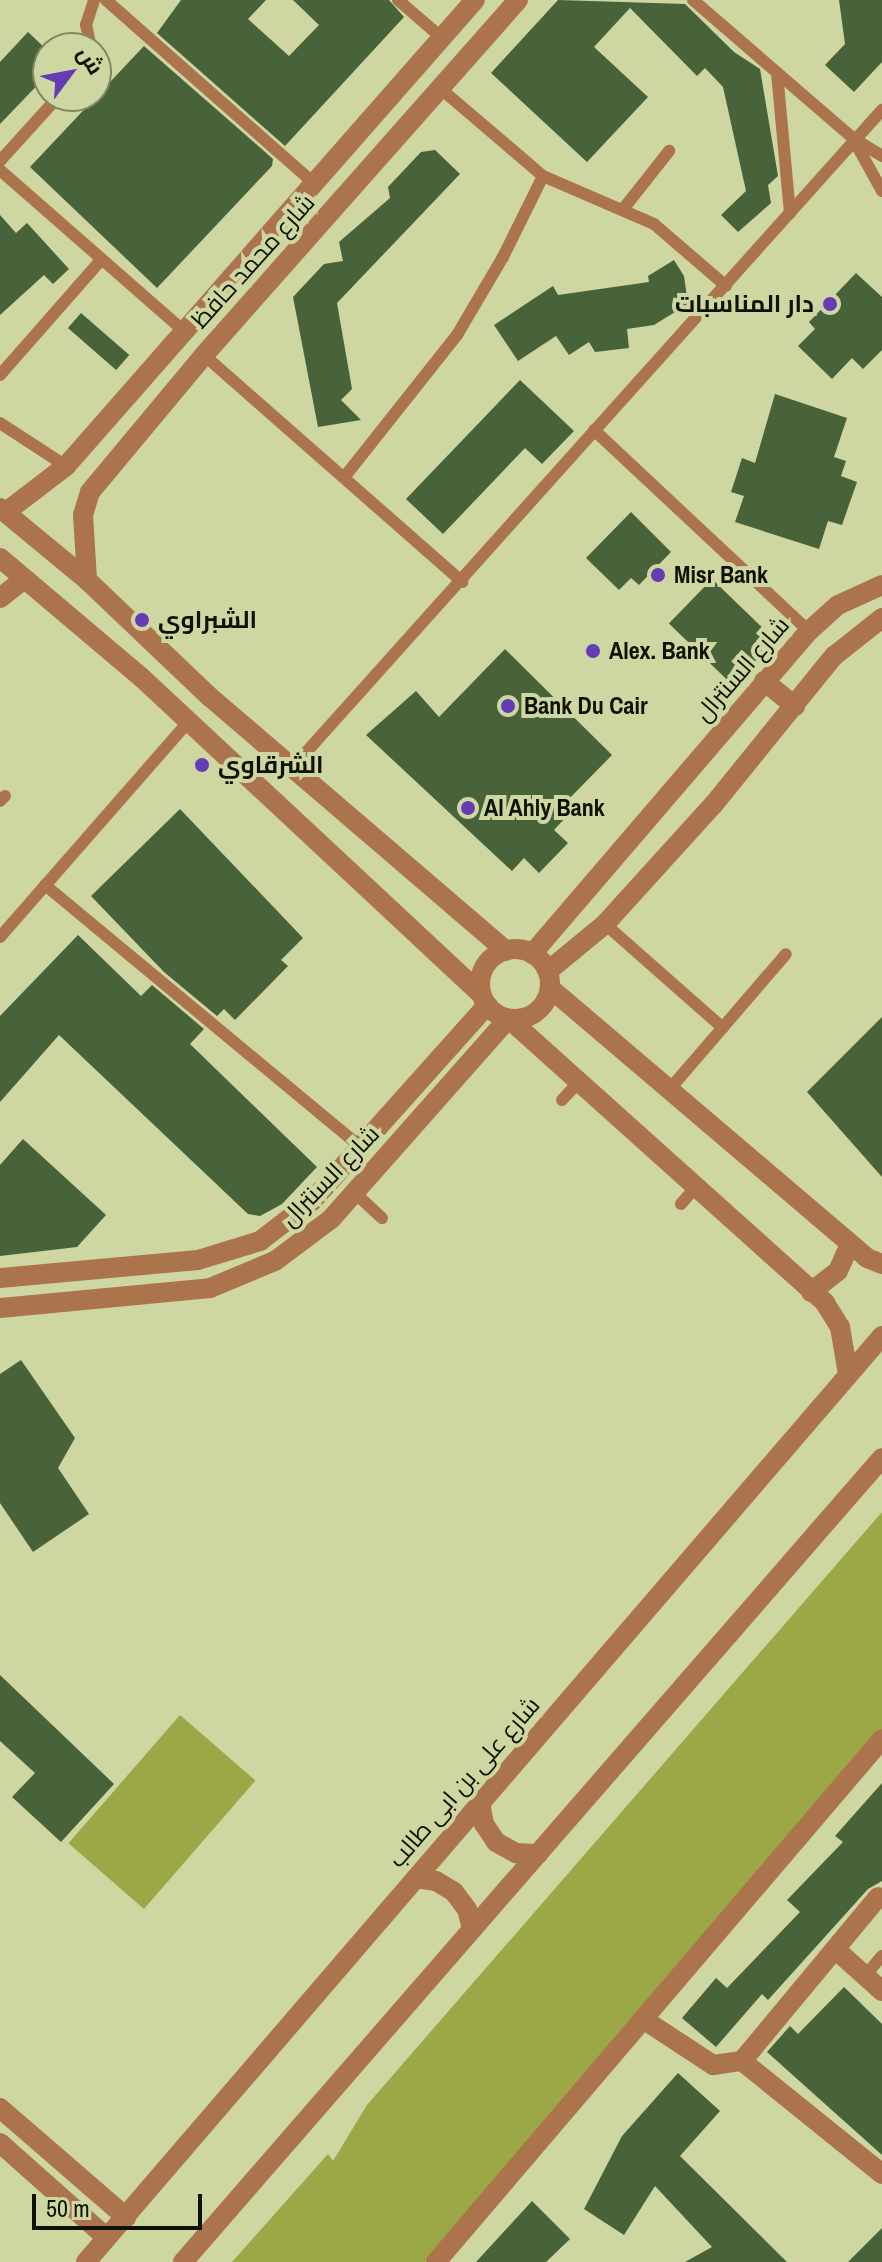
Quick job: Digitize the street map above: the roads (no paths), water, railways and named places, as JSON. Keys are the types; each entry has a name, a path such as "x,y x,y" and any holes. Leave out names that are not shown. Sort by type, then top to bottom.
{"street":[{"name":"شارع محمد حافظ","path":"3,510 66,466 186,333 475,0"},
{"name":"شارع محمد حافظ","path":"87,580 83,515 90,492 204,355 518,0"},
{"path":"417,68 441,89"},
{"path":"3,510 87,580 210,697 292,768 506,951 532,954 549,979 669,1090 850,1244 882,1264"},
{"path":"0,558 188,722 484,999 811,1292 840,1327 848,1374"},
{"path":"0,598 24,579"},
{"name":"شارع السنترال","path":"532,954 809,631 838,605 882,585"},
{"path":"508,1019 538,1011 549,979 611,917 795,706 834,656 882,618"},
{"path":"764,681 795,706"},
{"path":"188,722 210,697"},
{"path":"586,892 611,917"},
{"path":"484,999 486,965 506,951"},
{"name":"شارع السنترال","path":"0,1278 230,1253 288,1223 422,1079 484,999"},
{"name":"شارع السنترال","path":"0,1308 210,1288 285,1255 355,1193 508,1019"},
{"path":"422,1079 441,1095"},
{"path":"811,1292 838,1271 850,1244"},
{"name":"شارع على بن ابى طالب","path":"86,2262 882,1336"},
{"path":"183,2262 882,1458"},
{"path":"436,2262 882,1739"},
{"path":"480,1802 484,1824 496,1842 516,1853 538,1854"},
{"path":"416,1878 436,1881 454,1892 467,1909 472,1929"},
{"path":"643,2019 713,2065 742,2061 878,1897"},
{"path":"835,1949 882,1991"},
{"path":"742,2061 882,2174"},
{"path":"0,2108 126,2217"},
{"path":"0,2143 107,2238"}],"lane":[{"path":"88,32 86,25 94,0"},
{"path":"106,0 315,184"},
{"path":"398,0 442,38"},
{"path":"693,0 854,139 882,156"},
{"path":"777,73 790,213"},
{"path":"441,89 543,176 624,208 654,224 726,286"},
{"path":"292,768 882,110"},
{"path":"0,161 44,112"},
{"path":"854,139 882,191"},
{"path":"624,208 669,151"},
{"path":"0,170 186,333"},
{"path":"346,475 457,335 543,176"},
{"path":"0,375 101,260"},
{"path":"204,355 346,475 462,582"},
{"path":"0,423 66,466"},
{"path":"594,430 809,631"},
{"path":"0,937 188,722"},
{"path":"45,885 358,1145"},
{"path":"611,917 723,1028"},
{"path":"669,1090 786,954"},
{"path":"562,1100 579,1082"},
{"path":"681,1204 696,1187"},
{"path":"355,1193 382,1218"},
{"path":"865,1976 882,1956"}],"place":[{"name":"دار المناسبات","path":"830,304"},
{"name":"Misr Bank","path":"658,575"},
{"name":"الشبراوي","path":"142,620"},
{"name":"Alex. Bank","path":"593,651"},
{"name":"Bank Du Cair","path":"508,706"},
{"name":"الشرقاوي","path":"202,765"},
{"name":"Al Ahly Bank","path":"468,808"}]}
